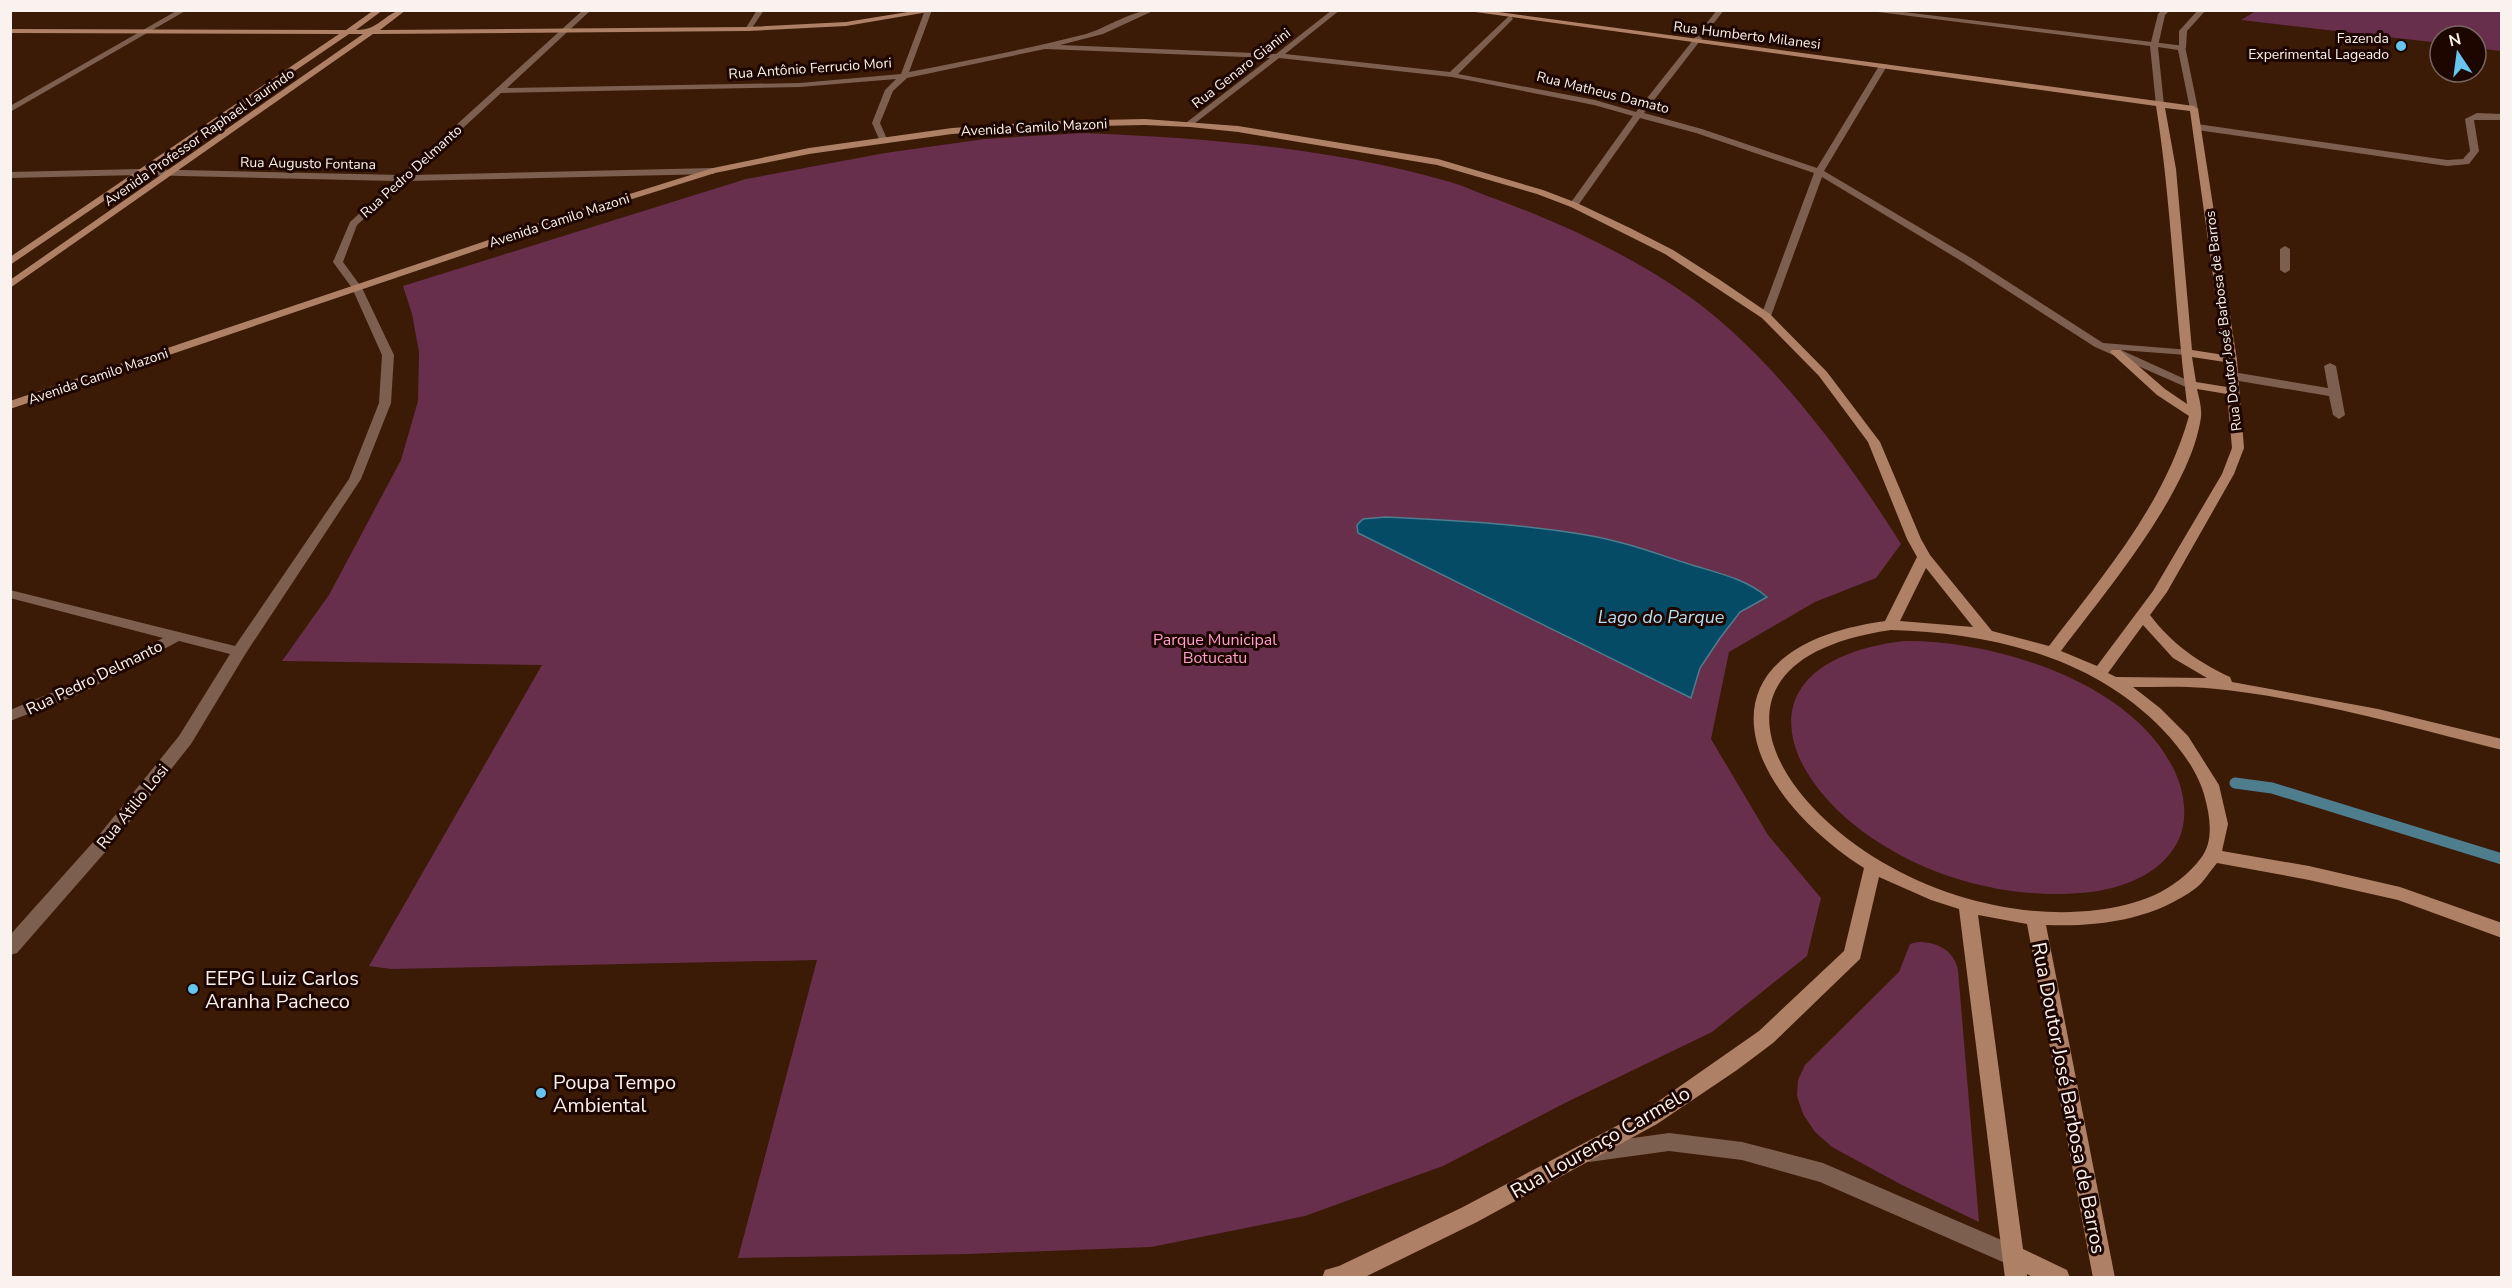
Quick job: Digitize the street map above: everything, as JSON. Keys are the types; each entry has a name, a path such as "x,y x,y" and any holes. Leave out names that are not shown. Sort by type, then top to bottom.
{"main road":[{"name":"Avenida Professor Raphael Laurindo","path":"10,262 380,10"},
{"name":"Avenida Professor Raphael Laurindo","path":"10,285 403,10"},
{"name":"Rua Humberto Milanesi","path":"1464,10 2194,110"},
{"path":"10,31 144,33 747,29 813,27 931,11"},
{"path":"2052,652 2123,557 2157,505 2188,443 2195,415 2186,352 2171,169 2160,105"},
{"name":"Rua Doutor José Barbosa de Barros","path":"2106,678 2143,615 2160,592 2228,474 2238,448 2231,360 2194,110"},
{"name":"Avenida Camilo Mazoni","path":"10,405 575,214 713,171 809,151 883,139 1052,124 1190,124 1351,146 1438,162 1540,192 1574,205 1669,252 1766,316 1823,375 1874,442 1924,557 1986,633"},
{"path":"2116,352 2161,392 2195,415"},
{"path":"2186,352 2231,360"},
{"path":"2192,385 2234,392"},
{"path":"1891,625 1924,557"},
{"path":"2143,615 2162,642 2192,666 2239,688"},
{"name":"Rua Doutor José Barbosa de Barros","path":"1891,625 1953,627 1986,633 2052,652 2106,678 2152,710 2176,732 2196,757 2210,782 2218,808 2218,832 2212,856 2199,877 2177,894 2150,908 2106,917 2076,920 2035,918 1968,905 1908,883 1873,865 1814,821 1792,798 1776,774 1766,751 1762,728 1762,707 1768,688 1779,671 1804,650 1837,635 1891,625"},
{"path":"2106,678 2205,683 2239,688 2378,714 2502,745"},
{"path":"2212,856 2309,873 2400,894 2502,930"},
{"name":"Rua Lourenço Carmelo","path":"1339,1277 1469,1215 1588,1153 1650,1118 1766,1037 1853,954 1873,865"},
{"path":"1968,905 2016,1278"},
{"name":"Rua Doutor José Barbosa de Barros","path":"2035,918 2104,1278"},
{"path":"2012,1255 2059,1278"}],"street":[{"path":"10,110 183,10"},
{"name":"Rua Pedro Delmanto","path":"238,652 355,479 385,403 388,354 357,288 338,262 353,224 588,10"},
{"path":"747,29 761,10"},
{"name":"Rua Antônio Ferrucio Mori","path":"498,91 800,85 904,76 1045,47 1100,32 1152,10"},
{"name":"Rua Genaro Gianini","path":"1190,124 1337,10"},
{"path":"1574,205 1638,114 1721,10"},
{"path":"1865,10 2182,48 2182,31 2203,10"},
{"path":"2160,105 2154,45 2162,14 2167,10"},
{"path":"883,139 876,123 889,90 904,76 931,11"},
{"path":"1452,75 1510,17"},
{"name":"Rua Matheus Damato","path":"1045,47 1279,56 1452,75 1638,114 1699,131 1819,172 1967,260 2100,345 2192,385"},
{"name":"Rua Doutor José Barbosa de Barros","path":"2182,48 2194,110"},
{"path":"1766,316 1819,172 1884,66"},
{"path":"2197,127 2447,163 2466,162 2475,151 2469,119 2477,116 2502,117"},
{"name":"Rua Augusto Fontana","path":"10,175 139,172 405,178 713,171"},
{"path":"2285,249 2285,270"},
{"name":"Rua Matheus Damato","path":"2100,345 2186,352"},
{"path":"2330,366 2339,415"},
{"path":"2232,376 2335,393"},
{"path":"10,594 238,652"},
{"name":"Rua Pedro Delmanto","path":"10,716 74,690 178,636"},
{"name":"Rua Atilio Losi","path":"10,948 101,844 185,740 238,652"},
{"path":"1588,1153 1668,1142 1742,1151 1824,1173 2012,1255"}],"green space":[{"path":"2256,11 2501,11 2501,51 2488,49 2488,24 2428,24 2428,42 2241,20"},
{"name":"Parque Municipal Botucatu","path":"1083,133 1219,141 1309,152 1354,159 1456,184 1569,229 1665,280 1718,319 1777,377 1832,443 1901,544 1876,578 1815,602 1729,652 1711,739 1768,835 1821,898 1807,956 1712,1032 1565,1103 1443,1166 1305,1216 1151,1247 968,1254 738,1258 817,960 391,969 369,966 542,665 282,661 329,595 401,460 418,401 419,352 412,314 403,286 746,179 885,153 985,139"},
{"path":"1904,641 1941,643 1981,649 2022,659 2062,674 2100,693 2133,717 2159,746 2181,787 2184,823 2174,848 2166,858 2145,875 2120,886 2093,892 2032,893 1984,886 1937,872 1893,851 1853,824 1822,794 1801,762 1792,730 1795,700 1814,674 1850,653"},
{"path":"1918,942 1944,948 1953,957 1958,970 1979,1222 1902,1185 1832,1147 1815,1132 1803,1114 1797,1096 1798,1080 1805,1065 1899,972 1910,944"}],"water":[{"name":"Lago do Parque","path":"1386,517 1512,525 1600,538 1640,548 1731,577 1767,597 1740,612 1720,638 1700,668 1691,698 1358,533 1357,525 1363,519"}],"waterway":[{"path":"2235,783 2272,788 2502,859"}],"place":[{"name":"Fazenda Experimental Lageado","path":"2401,46"},
{"name":"EEPG Luiz Carlos Aranha Pacheco","path":"193,989"},
{"name":"Poupa Tempo Ambiental","path":"541,1093"}]}
